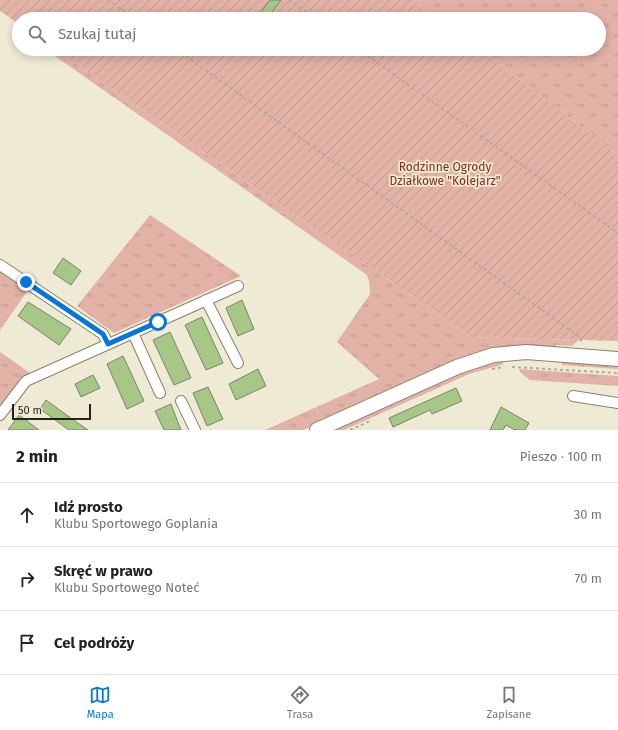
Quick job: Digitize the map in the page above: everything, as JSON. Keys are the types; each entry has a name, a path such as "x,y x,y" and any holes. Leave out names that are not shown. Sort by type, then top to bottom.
{"street":[{"path":"0,265 103,334 108,344"},
{"path":"0,415 26,381 238,286"},
{"path":"206,300 238,363"},
{"path":"133,333 160,392"},
{"path":"317,430 457,367 494,355 526,352 618,359"},
{"path":"573,396 618,403"},
{"path":"181,401 195,430"}],"path":[{"path":"108,0 125,12"},
{"path":"289,0 306,12"},
{"path":"186,56 580,338 580,345"},
{"path":"368,56 618,233"},
{"path":"486,370 518,366 618,373"},
{"path":"350,430 372,420"}],"green space":[{"path":"0,0 414,0 430,12 12,12 12,19 0,11"},
{"path":"414,0 618,0 618,155 488,56 606,56 606,12 430,12"},
{"path":"55,56 65,56 471,337 578,340 572,346 556,345 556,349 490,350 471,355 303,430 265,430 379,379 337,342 370,294 367,275"},
{"name":"Rodzinne Ogrody Działkowe \"Kolejarz\"","path":"65,56 488,56 618,155 618,341 471,337"},
{"path":"150,215 241,276 114,333 77,306"},
{"path":"0,271 28,290 0,330"},
{"path":"0,352 30,373 23,378 0,406"},
{"path":"501,361 504,364 469,374 344,430 332,430 468,370"},
{"path":"562,362 618,365 618,369 562,365"},
{"path":"519,369 618,376 618,386 530,380 520,372"}],"building":[{"path":"270,0 281,0 272,12 261,12"},
{"path":"63,258 81,271 71,285 53,273"},
{"path":"242,300 254,329 238,336 226,308"},
{"path":"28,302 71,329 59,345 18,316"},
{"path":"202,317 223,363 206,370 185,325"},
{"path":"170,332 191,378 174,385 153,340"},
{"path":"123,356 144,401 127,409 107,364"},
{"path":"258,369 266,386 236,400 229,384"},
{"path":"93,375 100,388 81,397 75,384"},
{"path":"208,387 223,419 207,426 193,393"},
{"path":"456,388 462,401 432,414 430,410 393,427 389,418"},
{"path":"46,400 88,430 69,430 40,409"},
{"path":"171,404 181,430 164,430 155,411"},
{"path":"501,407 529,423 525,430 515,430 506,425 503,430 490,430"},
{"path":"19,415 39,430 8,430"}],"route":[{"path":"26,282 103,334 108,344 158,322"}]}
